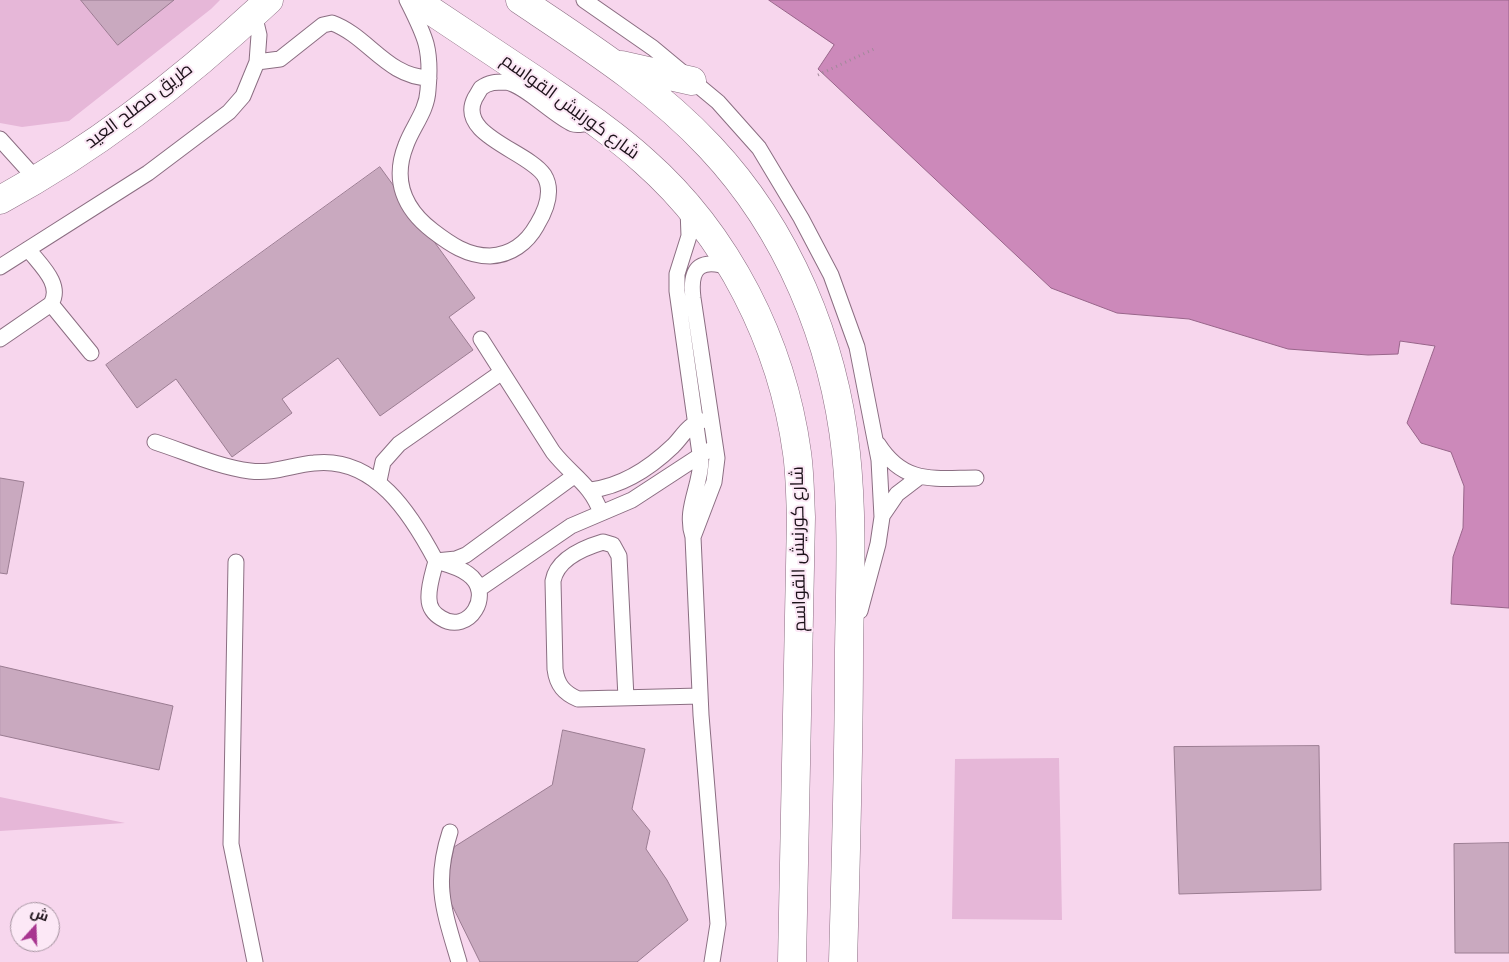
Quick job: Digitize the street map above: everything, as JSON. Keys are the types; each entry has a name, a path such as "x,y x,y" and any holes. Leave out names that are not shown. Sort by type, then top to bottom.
{"main road":[{"name":"شارع كورنيش القواسم","path":"415,0 597,122 645,161 688,206 732,268 764,331 786,394 797,454 801,517 792,962"},
{"path":"520,0 616,64 665,105 711,148 751,197 788,256 815,316 836,390 846,453 850,519 844,962"},
{"name":"طريق مصلح العيد","path":"0,200 37,180 125,121 261,7"},
{"path":"616,64 692,81"}],"lane":[{"path":"407,0 426,37 430,63 428,93 419,122 406,145 400,171 403,198 419,220 449,244 476,256 501,256 523,244 536,227 546,208 549,189 544,175 533,164 490,137 475,124 472,105 480,89 494,81 511,83 574,125 597,122"},
{"path":"584,0 653,48 718,102 759,148 801,218 826,267 857,347 876,442 882,517 878,544 860,608 849,682"},
{"path":"0,267 148,173 229,112 243,96 257,62 261,7"},
{"path":"257,62 280,60 323,25 332,23 401,72 419,78 429,78"},
{"path":"0,139 37,180"},
{"path":"688,206 689,236 677,274 677,291 700,454 700,479 689,514 693,537 700,696 718,924 715,958"},
{"path":"0,339 51,304 56,292 55,285 28,249"},
{"path":"693,537 714,482 717,458 693,298 692,277 698,267 706,263 732,268"},
{"path":"51,304 91,352"},
{"path":"481,339 553,452 574,476 591,490 601,514"},
{"path":"379,481 383,462 399,444 502,372"},
{"path":"591,490 614,486 638,472 663,455 694,422 710,419"},
{"path":"156,442 249,471 277,471 303,464 329,463 355,469 379,481 392,494 416,527 436,561 468,574 479,589 479,605 468,618 452,622 436,615 429,599 436,561"},
{"path":"876,442 891,461 918,478 976,478"},
{"path":"479,589 571,526 632,500 700,454 715,447"},
{"path":"436,561 451,560 466,555 574,476"},
{"path":"882,517 888,504 897,494 918,478"},
{"path":"626,698 619,556 613,545 603,542 562,562 554,572 556,677 563,690 578,699 626,698 700,696"},
{"path":"236,562 231,844 256,962"},
{"path":"450,832 444,850 440,887 442,904 459,962"}],"path":[{"path":"818,75 874,49"}],"shaded area":[{"path":"0,0 220,0 69,121 22,127 0,123"},
{"path":"769,0 1509,0 1509,608 1451,604 1453,557 1463,528 1464,486 1451,452 1421,443 1407,423 1435,346 1400,341 1398,354 1368,355 1288,349 1189,319 1117,313 1051,288 818,69 834,45"},
{"path":"1059,758 1062,920 952,919 955,759"},
{"path":"0,797 125,823 0,831"}],"building":[{"path":"81,0 174,0 118,45"},
{"path":"380,167 475,298 449,317 473,350 380,416 338,358 282,399 292,413 232,457 176,379 137,408 106,365"},
{"path":"0,478 24,482 7,574 0,573"},
{"path":"0,666 173,706 159,770 0,735"},
{"path":"563,730 645,749 632,809 650,831 646,849 667,880 688,920 637,962 480,962 445,891 454,847 552,785"},
{"path":"1319,746 1321,890 1179,894 1174,747"},
{"path":"1509,843 1509,953 1455,953 1454,844"}]}
